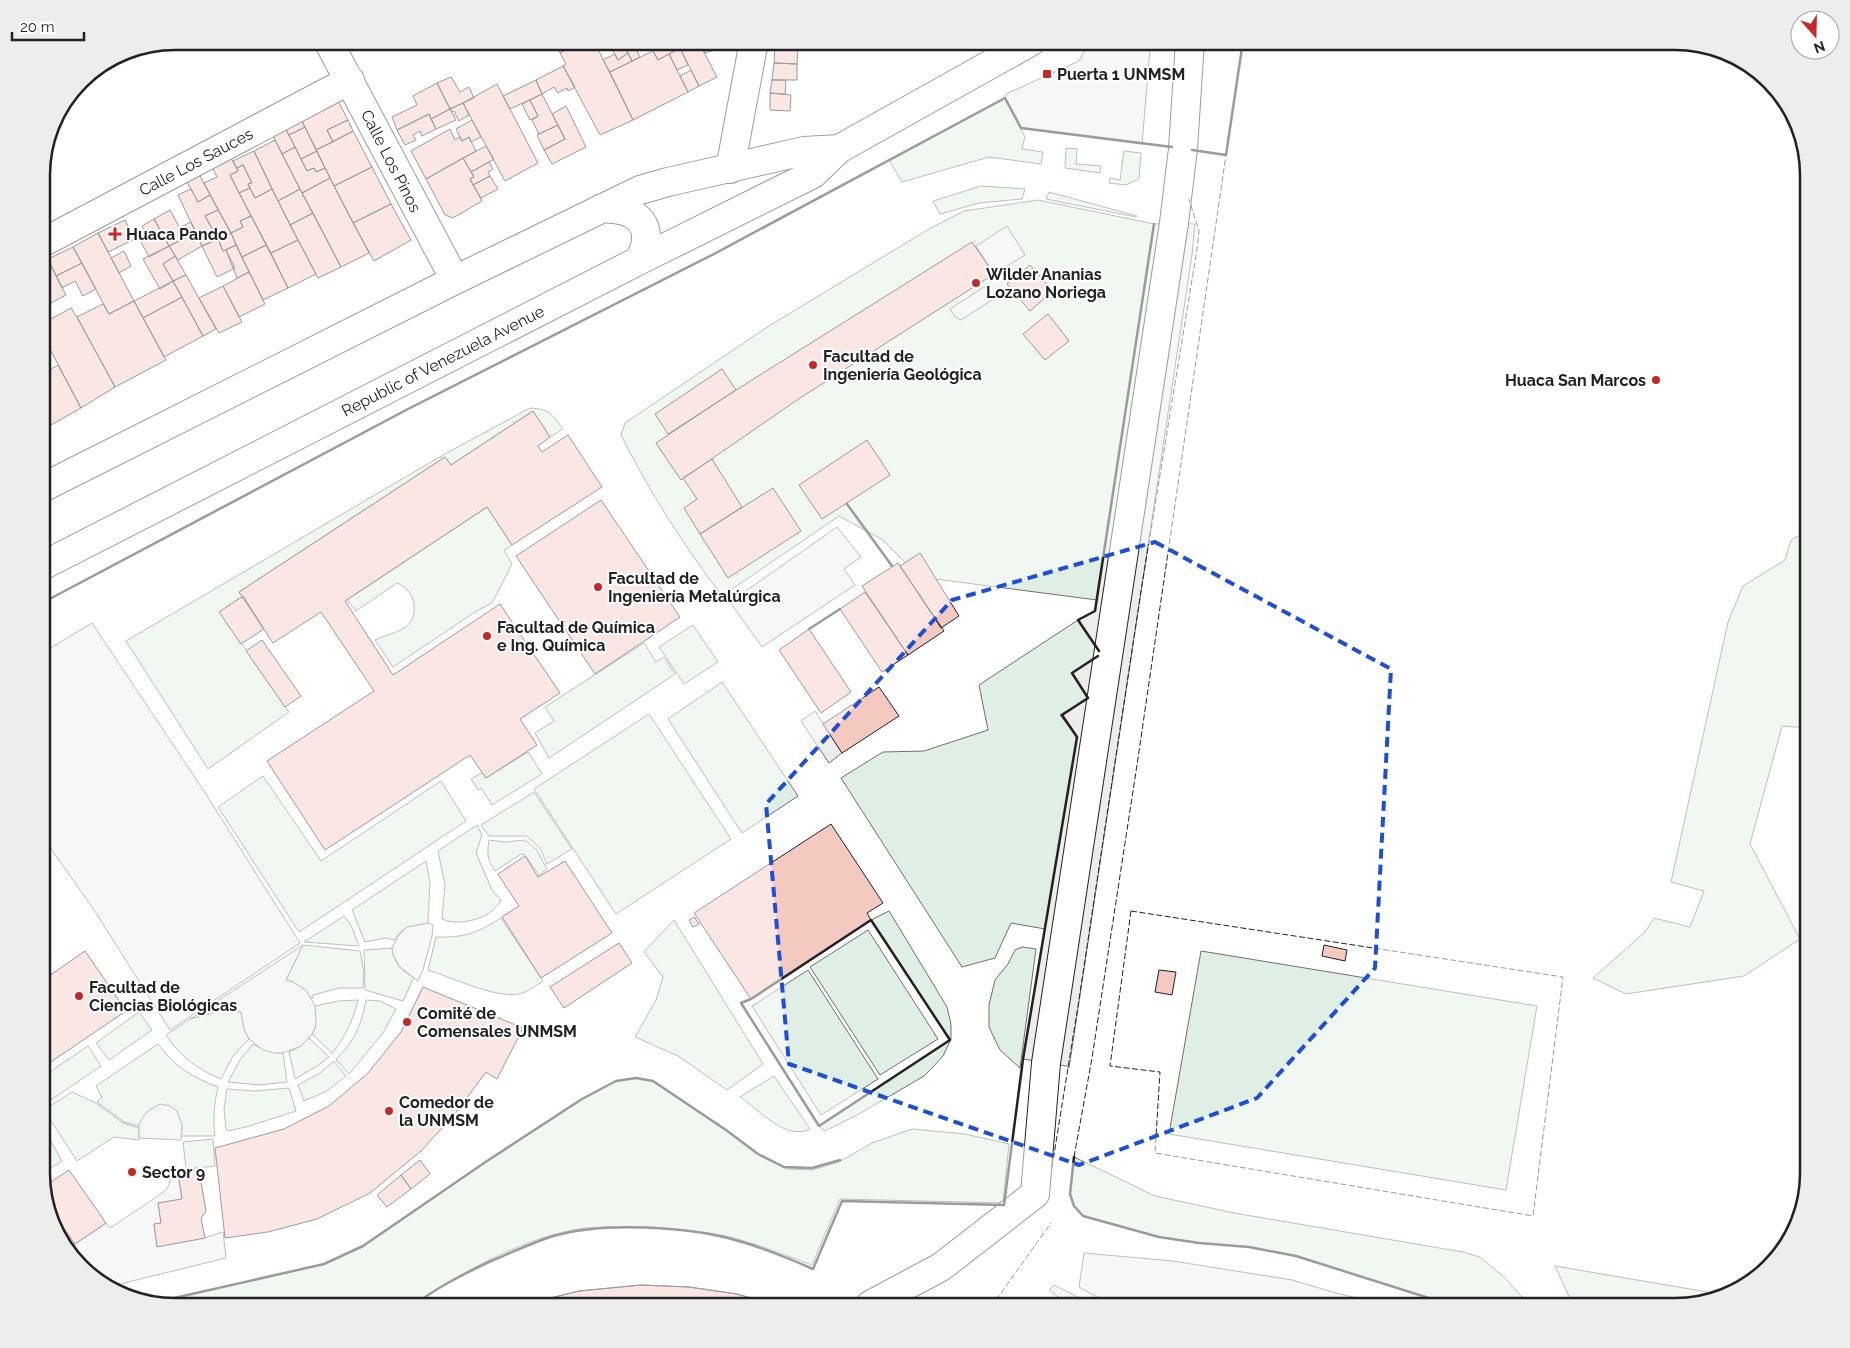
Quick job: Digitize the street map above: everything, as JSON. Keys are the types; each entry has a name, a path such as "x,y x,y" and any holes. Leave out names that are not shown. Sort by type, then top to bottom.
{"street":[{"name":"Calle Los Pinos","path":"333,50 430,237 455,280"},
{"path":"730,169 752,50"},
{"name":"Republic of Venezuela Avenue","path":"50,562 638,261 813,174 839,149 1016,50"},
{"path":"882,1298 941,1267 1035,1194 1046,1063 1174,223 1189,50"},
{"name":"Calle Los Sauces","path":"50,240 350,80"},
{"name":"Republic of Venezuela Avenue","path":"50,484 455,280 602,208 653,186 804,151 839,149"},
{"path":"602,208 618,209 631,213 642,222 647,235 646,249 638,261"}],"highlighted area":[{"path":"1155,542 1391,669 1375,968 1257,1098 1079,1165 789,1064 766,804 952,600"}],"green space":[{"path":"1005,98 1025,137 1022,149 1043,152 1041,164 989,157 902,182 889,160"},
{"path":"1066,148 1077,149 1076,164 1101,166 1100,173 1065,168"},
{"path":"1124,151 1141,153 1139,179 1126,185 1109,183 1110,178 1120,180"},
{"path":"981,186 1025,189 1022,199 979,203 940,214 933,201"},
{"path":"1049,192 1137,216 1046,199"},
{"path":"1038,200 1154,224 1097,600 920,577 883,540 839,516 722,596 694,558 643,477 621,435 625,423 769,326 929,229 964,211"},
{"path":"530,408 550,413 563,429 550,437 533,411 451,465 445,457 239,592 243,596 220,612 289,712 208,769 126,641 443,455"},
{"path":"487,507 512,545 504,550 512,564 492,603 475,612 393,667 375,640 403,629 412,620 414,604 410,594 397,583 356,611 347,600"},
{"path":"1800,535 1800,727 1782,726 1750,844 1800,939 1744,976 1626,994 1593,978 1645,932 1654,918 1690,927 1704,891 1671,882 1728,622 1743,586 1785,560 1791,540"},
{"path":"1078,620 1101,654 1088,698 1060,715 1077,737 1045,929 1011,923 995,958 962,967 841,778 883,752 924,751 988,730 979,685"},
{"path":"693,625 718,662 684,684 659,647"},
{"path":"644,643 656,662 664,657 675,674 549,758 535,733 554,721 545,707"},
{"path":"722,682 798,796 742,833 668,719"},
{"path":"649,714 731,839 616,914 534,789"},
{"path":"528,752 542,774 492,805 481,788 478,790 471,779 483,772 486,778"},
{"path":"263,776 321,861 441,781 466,821 299,932 218,807"},
{"path":"534,792 572,849 547,864 540,848 527,836 489,836 481,825"},
{"path":"477,825 482,835 476,853 492,890 501,900 497,907 474,920 457,922 442,919 445,885 438,851"},
{"path":"489,840 504,842 525,840 536,849 547,869 539,875 525,855 521,854 495,871 488,856"},
{"path":"426,861 430,883 428,923 405,929 395,940 385,938 365,942 352,910"},
{"path":"889,911 947,1007 951,1024 951,1039 943,1056 924,1076 859,1114 825,1131 819,1126 950,1040 871,920"},
{"path":"344,916 351,925 359,946 304,942"},
{"path":"501,918 543,981 519,994 497,993 428,970 436,937 454,937 470,934"},
{"path":"674,920 763,1064 727,1090 678,1056 635,1037 656,1000 663,977 644,952"},
{"path":"868,930 938,1039 880,1075 810,967"},
{"path":"303,945 360,951 364,972 363,988 339,988 313,995 312,999 303,988 286,980"},
{"path":"1022,947 1036,949 1020,1068 1000,1050 989,1027 989,1005 995,980 1008,964 1015,950"},
{"path":"392,948 394,958 399,966 414,977 403,1001 365,990 364,950"},
{"path":"1201,951 1537,1006 1506,1190 1169,1134"},
{"path":"808,970 878,1079 821,1115 752,1006"},
{"path":"358,1000 348,1028 332,1053 312,1034 315,1028 315,1006 338,1001"},
{"path":"366,1000 380,1001 396,1009 383,1033 349,1074 336,1059 348,1046 356,1032"},
{"path":"222,1010 241,1012 244,1029 249,1039 233,1056 221,1079 190,1062 166,1035 190,1019"},
{"path":"139,1012 152,1030 109,1060 96,1043"},
{"path":"309,1038 329,1057 295,1079 289,1052 301,1046"},
{"path":"158,1044 177,1065 200,1080 218,1087 214,1112 215,1136 181,1136 182,1125 170,1106 155,1107 147,1113 139,1126 124,1122 97,1102 102,1097 96,1086"},
{"path":"253,1044 267,1051 283,1053 287,1082 260,1085 228,1082 240,1060"},
{"path":"88,1046 101,1066 50,1101 50,1072"},
{"path":"334,1061 346,1076 327,1091 304,1101 298,1085 320,1073"},
{"path":"774,1076 810,1129 800,1132 781,1127 740,1097"},
{"path":"636,1078 653,1081 758,1154 787,1169 812,1170 839,1162 872,1143 912,1129 965,1134 1009,1144 1003,1203 840,1199 812,1265 721,1235 658,1228 595,1227 564,1232 517,1247 471,1269 423,1298 174,1298 324,1264 363,1246 582,1099 616,1081"},
{"path":"289,1088 296,1111 246,1127 228,1131 226,1129 224,1109 227,1089 255,1091"},
{"path":"72,1092 96,1103 123,1123 139,1128 139,1140 114,1137 77,1161 50,1119 50,1106"},
{"path":"50,1139 62,1161 50,1168"},
{"path":"213,1139 215,1166 186,1169 183,1142"},
{"path":"1074,1157 1155,1196 1234,1213 1463,1252 1480,1257 1505,1278 1523,1298 1429,1298 1296,1256 1249,1247 1199,1243 1159,1237 1083,1216 1074,1206 1070,1194"},
{"path":"1555,1266 1712,1293 1675,1298 1570,1298"},
{"path":"1054,1285 1080,1298 1059,1298 1049,1290"}],"shaded area":[{"path":"1085,50 1150,50 1142,144 1021,128 1005,98 1006,94 1079,61"},
{"path":"1154,224 1195,224 1192,255 1069,1068 1067,1066 1023,1059 1077,737 1062,715 1088,698 1072,673 1100,654 1078,620 1095,611"},
{"path":"1007,226 1025,255 994,274 976,246"},
{"path":"984,287 992,300 961,320 955,317 950,309"},
{"path":"837,527 861,557 844,569 855,585 762,647 730,602"},
{"path":"92,623 204,791 300,943 170,1030 94,910 50,847 50,648"},
{"path":"815,711 842,753 829,763 801,721"},
{"path":"428,923 433,925 432,936 423,970 418,981 400,967 393,955 392,948 398,936 407,927"},
{"path":"303,945 286,980 306,990 315,1006 315,1028 310,1037 301,1046 283,1053 263,1050 249,1039 244,1029 241,1012 222,1010 190,1019"},
{"path":"160,1104 170,1106 177,1111 182,1125 181,1140 139,1138 139,1124 143,1117 148,1111"},
{"path":"178,1173 182,1199 158,1203 161,1223 154,1224 157,1246 204,1238 223,1232 226,1258 118,1284 93,1267 73,1246 106,1223 110,1228 158,1196 167,1189 172,1176"},
{"path":"1084,1253 1173,1261 1292,1280 1357,1298 1099,1298 1079,1287"}],"building":[{"path":"565,50 598,50 633,120 600,135 563,66 566,64 560,53"},
{"path":"626,50 636,50 640,57 632,61"},
{"path":"626,50 628,53 618,60 613,51"},
{"path":"653,50 676,50 658,60"},
{"path":"681,50 703,50 717,77 699,86"},
{"path":"681,50 688,65 677,70 669,54"},
{"path":"704,50 715,50 705,53"},
{"path":"775,50 798,50 797,64 774,63"},
{"path":"653,51 658,60 669,54 688,92 633,120 610,72"},
{"path":"628,53 632,61 610,72 603,60 615,54 618,60"},
{"path":"774,63 797,64 797,80 772,80"},
{"path":"563,66 575,87 568,91 567,88 558,93 554,87 542,94 536,80"},
{"path":"691,70 699,86 688,92 680,76"},
{"path":"451,77 460,92 469,87 474,98 450,109 437,83"},
{"path":"536,80 542,94 510,109 503,96"},
{"path":"772,80 786,80 785,94 770,93"},
{"path":"437,83 450,109 431,119 429,114 397,130 392,117 417,105 413,96"},
{"path":"497,84 538,163 505,181 463,103"},
{"path":"770,93 791,95 790,111 770,110"},
{"path":"542,94 558,125 539,134 532,120 538,116 530,100"},
{"path":"337,99 348,120 327,130 333,142 316,150 300,117"},
{"path":"530,100 538,116 530,120 522,104"},
{"path":"463,103 469,115 459,121 454,111 452,112 450,109"},
{"path":"566,106 586,147 552,164 544,150 565,139 552,114"},
{"path":"450,109 456,120 436,129 431,119"},
{"path":"297,112 305,127 289,135 281,120"},
{"path":"429,114 436,129 422,136 420,131 413,135 416,140 405,145 397,130"},
{"path":"348,120 353,131 333,142 327,130"},
{"path":"472,120 481,137 471,142 469,137 462,141 456,129"},
{"path":"558,125 565,139 544,150 537,135"},
{"path":"305,127 317,151 301,159 289,135"},
{"path":"285,128 295,147 282,154 272,134"},
{"path":"450,129 455,140 460,137 462,141 469,137 476,151 426,179 411,151"},
{"path":"353,131 372,167 334,186 316,150"},
{"path":"275,140 300,189 278,201 254,151"},
{"path":"486,146 494,159 471,172 463,158"},
{"path":"295,147 307,171 314,168 316,172 325,168 330,178 302,193 282,154"},
{"path":"254,151 272,189 255,198 248,184 252,183 243,165 237,168 233,161"},
{"path":"317,151 325,168 316,172 314,168 307,171 301,159"},
{"path":"230,156 238,171 230,175 251,216 240,221 243,227 231,233 204,183 217,177 211,165"},
{"path":"463,158 474,177 470,179 482,201 453,218 445,215 426,179"},
{"path":"489,162 493,169 488,172 490,176 473,185 470,179 474,177 471,172"},
{"path":"243,165 252,183 248,184 250,188 239,193 230,175 238,171 237,168"},
{"path":"372,167 391,204 353,223 334,186"},
{"path":"198,172 210,195 198,202 185,178"},
{"path":"490,176 498,189 481,198 473,185"},
{"path":"330,178 369,253 341,267 302,193"},
{"path":"250,188 255,198 272,189 298,240 271,253 239,193"},
{"path":"191,189 198,202 210,195 218,210 205,216 218,239 202,246 178,195"},
{"path":"300,189 313,213 290,225 278,201"},
{"path":"391,204 411,240 374,261 353,223"},
{"path":"170,210 185,238 169,246 154,219"},
{"path":"218,210 231,233 218,239 205,216"},
{"path":"313,213 341,267 318,278 290,225"},
{"path":"251,216 266,245 242,257 231,233 243,227 240,221"},
{"path":"154,219 169,246 149,257 141,242 148,238 142,226"},
{"path":"125,220 135,239 108,252 98,233"},
{"path":"191,222 196,232 185,238 179,228"},
{"path":"196,232 202,246 178,260 169,246"},
{"path":"98,233 134,301 109,314 73,247"},
{"path":"231,233 236,245 223,251 218,239"},
{"path":"218,239 223,251 226,250 235,268 217,277 202,246"},
{"path":"298,240 316,274 288,288 271,253"},
{"name":"Facultad de Ingeniería Geológica","path":"972,242 994,274 800,398 681,480 656,443 736,390"},
{"path":"236,245 249,272 237,278 226,250"},
{"path":"266,245 288,288 263,300 242,257"},
{"path":"169,246 175,256 163,264 173,281 160,289 143,259"},
{"path":"73,247 82,263 56,276 50,263 50,258"},
{"path":"124,251 131,266 119,273 111,258"},
{"path":"175,256 186,275 173,281 163,264"},
{"path":"50,263 66,295 50,304"},
{"path":"82,263 96,289 83,296 75,281 62,288 56,276"},
{"path":"1030,265 1053,291 1030,311 1007,284"},
{"path":"249,272 265,304 239,317 223,286"},
{"path":"186,275 216,329 203,336 173,281"},
{"path":"173,281 182,297 143,318 134,301"},
{"path":"223,286 242,322 219,333 199,298"},
{"path":"182,297 203,336 164,357 143,318"},
{"path":"134,301 166,360 115,387 77,317 103,304 109,314"},
{"path":"71,308 115,387 81,408 50,349 50,320"},
{"path":"1048,314 1069,341 1045,360 1023,334"},
{"path":"58,365 81,408 50,425 50,370"},
{"path":"722,369 736,390 668,434 655,414"},
{"name":"Facultad de Química e Ing. Química","path":"533,411 550,437 538,446 542,452 568,435 602,487 512,545 487,507 345,601 393,675 500,604 560,693 520,719 537,745 486,778 470,755 325,850 267,761 374,691 321,612 273,643 239,592 445,457 451,465"},
{"path":"867,440 890,475 822,519 799,485"},
{"path":"712,459 742,507 700,534 684,508 697,499 683,478"},
{"path":"773,488 801,531 728,578 700,534"},
{"name":"Facultad de Ingeniería Metalúrgica","path":"601,500 680,617 595,674 516,556"},
{"path":"920,553 959,616 941,628 900,566"},
{"path":"898,563 944,631 908,655 862,586"},
{"path":"865,592 908,655 882,672 840,609"},
{"path":"243,596 264,629 241,644 219,612"},
{"path":"809,629 851,692 821,713 779,650"},
{"path":"262,640 301,696 285,707 246,651"},
{"path":"879,687 899,716 842,753 823,724"},
{"path":"831,824 883,903 867,913 871,920 751,999 694,913"},
{"path":"525,856 538,877 565,861 612,933 541,978 502,917 519,906 498,874"},
{"path":"694,917 699,924 693,927 689,920"},
{"path":"619,943 632,963 564,1008 550,987"},
{"path":"1324,945 1347,950 1345,961 1322,956"},
{"name":"Facultad de Ciencias Biológicas","path":"85,951 126,1011 50,1063 50,975"},
{"path":"1159,970 1176,972 1172,995 1155,992"},
{"name":"Comedor de la UNMSM","path":"423,987 523,1028 497,1079 486,1072 454,1115 421,1151 370,1193 317,1219 268,1232 225,1238 215,1148 284,1129 329,1106 368,1073 401,1032"},
{"path":"420,1160 430,1174 411,1189 401,1175"},
{"path":"69,1170 106,1223 75,1244 59,1221 52,1198 50,1182"},
{"path":"199,1170 206,1211 201,1218 205,1238 157,1247 154,1224 161,1223 158,1203 182,1199 178,1173"},
{"path":"401,1175 411,1189 387,1207 377,1195"},
{"path":"641,1285 689,1287 751,1298 550,1298 579,1291"},
{"path":"641,1285 689,1287 751,1298 550,1298 579,1291"}],"fence":[{"path":"1074,1157 1092,1058 1137,765 1226,155"},
{"path":"1052,1167 1141,591 1197,249 1199,231 1189,199"},
{"path":"1131,911 1563,977 1533,1216 1155,1153 1160,1072 1110,1066 1131,911"},
{"path":"997,1298 1051,1223"}],"wall":[{"path":"1192,150 1226,155 1242,50"},
{"path":"50,599 410,408 712,255 1005,98 1021,128 1172,147"},
{"path":"1099,651 1078,620 1095,611 1154,224"},
{"path":"847,504 892,566"},
{"path":"809,629 840,609"},
{"path":"424,1298 460,1276 491,1261 550,1237 571,1232 620,1227 697,1232 751,1245 813,1269 842,1201 1004,1205 1023,1059 1077,737 1062,715 1088,698 1072,673 1098,656"},
{"path":"871,920 950,1040 819,1126 741,1003 751,999 871,920"},
{"path":"174,1298 324,1264 363,1246 582,1099 616,1081 636,1078 653,1081 758,1154 784,1167 812,1168 840,1160"},
{"path":"1074,1157 1070,1194 1074,1206 1083,1216 1159,1237 1199,1243 1249,1247 1296,1256 1429,1298"}],"place":[{"name":"Puerta 1 UNMSM","path":"1047,74"},
{"name":"Huaca Pando","path":"115,234"},
{"name":"Wilder Ananias Lozano Noriega","path":"976,283"},
{"name":"Facultad de Ingeniería Geológica","path":"813,365"},
{"name":"Huaca San Marcos","path":"1656,380"},
{"name":"Facultad de Ingeniería Metalúrgica","path":"598,587"},
{"name":"Facultad de Química e Ing. Química","path":"487,636"},
{"name":"Facultad de Ciencias Biológicas","path":"79,996"},
{"name":"Comité de Comensales UNMSM","path":"407,1022"},
{"name":"Comedor de la UNMSM","path":"389,1111"},
{"name":"Sector 9","path":"132,1172"}]}
